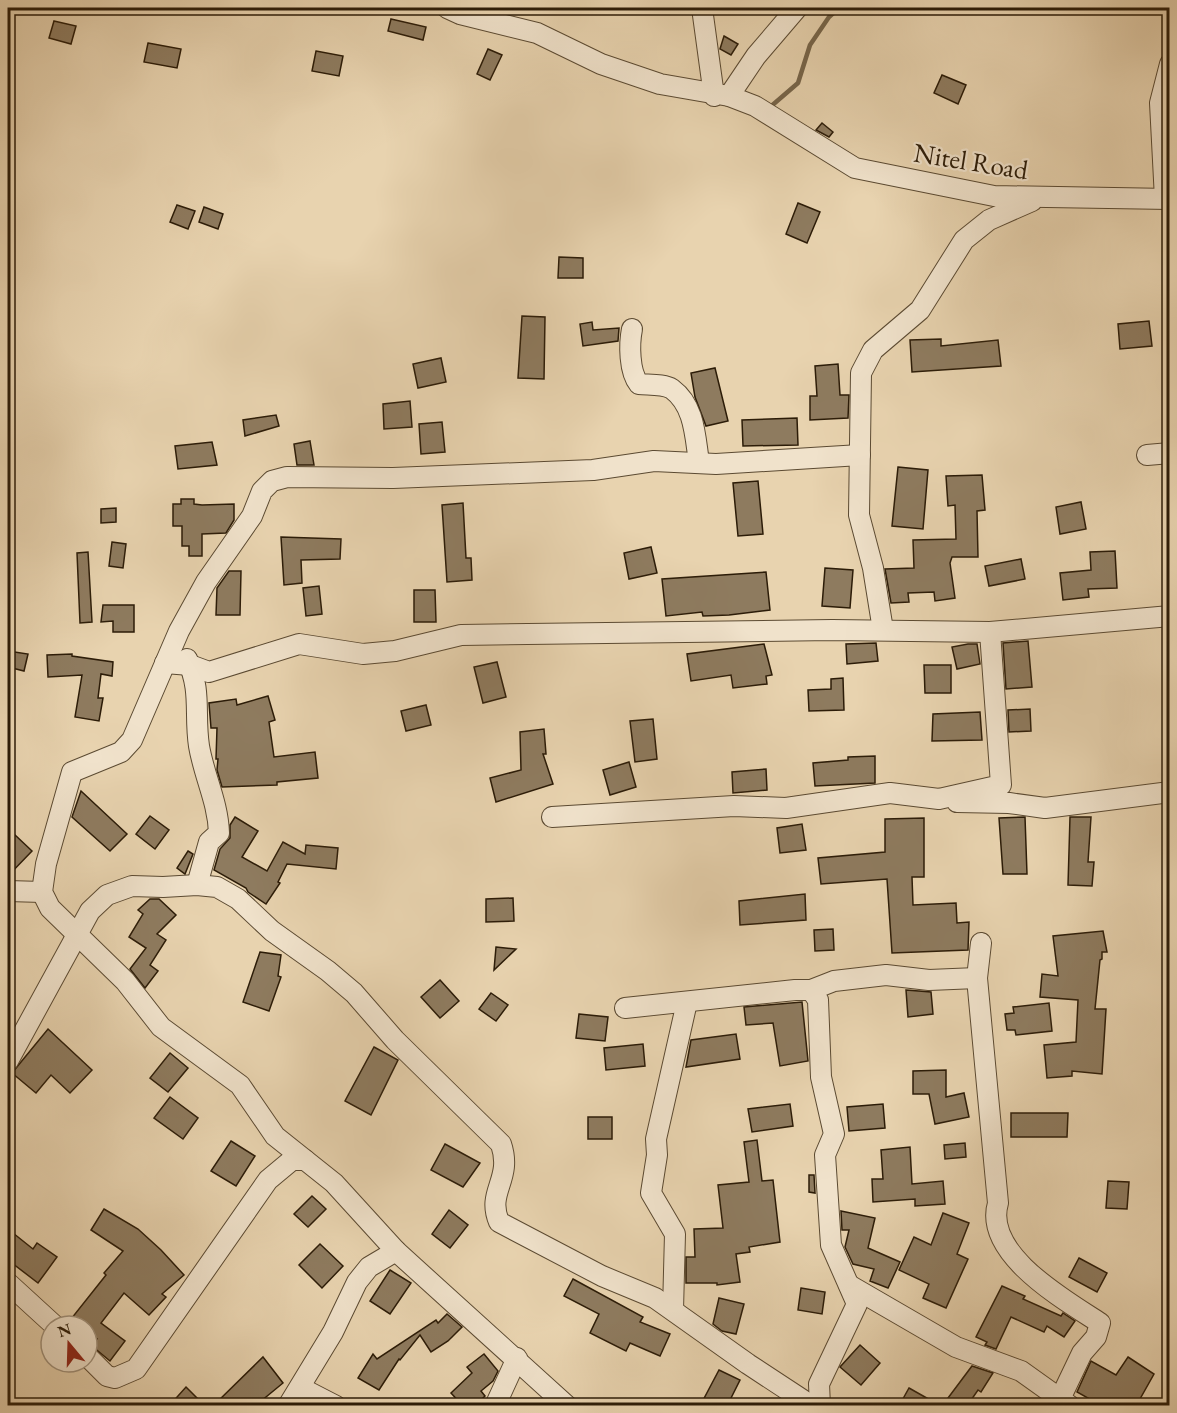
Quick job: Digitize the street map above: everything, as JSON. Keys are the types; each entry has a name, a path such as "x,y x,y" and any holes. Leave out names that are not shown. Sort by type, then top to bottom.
{"street":[{"name":"Nitel Road","path":"447,8 460,14 537,33 601,64 660,84 721,96 779,119 855,168 994,196 1167,199"},
{"path":"702,8 721,96"},
{"path":"721,96 797,8"},
{"path":"1167,199 1160,103 1170,64"},
{"path":"883,630 873,568 859,515 861,373 873,350 920,310 964,240 988,220 1038,198"},
{"path":"632,329 629,345 635,379 639,384 670,388 679,397 693,419 699,462"},
{"path":"1148,455 1170,453"},
{"path":"567,1406 517,1358 396,1251 334,1183 275,1136 240,1085 161,1026 124,981 50,909 42,892 46,864 72,772 121,752 132,740 179,631 206,582 272,481 287,477 393,478 594,470 654,461 763,462 860,454"},
{"path":"165,663 190,665 209,672 299,644 363,654 395,651 461,635 883,630 990,632 1170,616"},
{"path":"179,631 180,642 198,690 199,747 213,791 219,833 209,842 196,885"},
{"path":"552,816 734,806 786,808 890,793 939,799 1001,785 990,632"},
{"path":"890,793 896,802 907,804 1009,804 1045,808 1170,792"},
{"path":"8,1061 90,911 107,896 132,886 217,887 238,899 272,932 328,971 354,993 395,1040 501,1144 505,1157 505,1173 495,1199 494,1211 499,1222 602,1276 655,1298 812,1406"},
{"path":"8,891 42,892"},
{"path":"849,1285 956,1347 1022,1371 1065,1402 1082,1353 1096,1336 1100,1323 1046,1287 1014,1258 1004,1242 995,1214 998,1203 978,978 981,943"},
{"path":"625,1008 811,990 834,981 886,975 929,980 978,978"},
{"path":"811,990 818,1000 821,1077 834,1134 825,1155 831,1245 857,1304 819,1384 820,1406"},
{"path":"674,1310 675,1234 651,1193 657,1155 656,1138 687,1002"},
{"path":"99,1368 107,1376 115,1378 135,1369 268,1179 292,1160 305,1160"},
{"path":"288,1406 301,1388 357,1282 369,1267 396,1251"},
{"path":"8,1283 42,1314"},
{"path":"495,1406 517,1358"},
{"path":"301,1388 336,1406"}],"building":[{"path":"391,19 426,27 423,40 388,31"},
{"path":"54,21 76,26 71,44 49,38"},
{"path":"724,36 738,44 731,55 720,49"},
{"path":"148,43 181,49 177,68 144,62"},
{"path":"488,49 502,55 490,80 477,74"},
{"path":"316,51 343,56 339,76 312,71"},
{"path":"942,75 966,85 958,104 934,93"},
{"path":"822,123 833,132 829,137 816,130"},
{"path":"798,203 820,212 807,243 786,234"},
{"path":"177,205 195,211 188,229 170,222"},
{"path":"204,207 223,214 218,229 199,222"},
{"path":"559,257 583,258 583,278 558,278"},
{"path":"522,316 545,317 544,379 518,378"},
{"path":"1149,321 1152,346 1120,349 1118,324"},
{"path":"592,322 593,330 619,328 618,341 583,346 580,324"},
{"path":"941,339 941,346 998,340 1001,366 912,372 910,340"},
{"path":"441,358 446,382 418,388 413,364"},
{"path":"838,364 840,395 849,395 848,418 810,420 810,396 817,396 815,366"},
{"path":"715,368 728,421 706,426 695,397 691,373"},
{"path":"410,401 412,427 384,429 383,404"},
{"path":"276,415 279,426 245,436 243,420"},
{"path":"797,418 798,445 743,446 742,420"},
{"path":"442,422 445,452 421,454 419,424"},
{"path":"310,441 314,465 297,465 294,444"},
{"path":"212,442 217,465 178,469 175,446"},
{"path":"898,467 928,470 923,529 892,526"},
{"path":"982,475 985,510 977,511 978,557 952,557 950,563 955,598 935,601 934,592 908,593 909,602 891,603 885,569 914,568 913,540 956,539 955,505 948,506 946,476"},
{"path":"758,481 763,534 738,536 733,483"},
{"path":"181,499 194,499 194,504 202,505 234,504 234,520 226,533 202,534 202,556 189,556 189,546 182,546 182,526 173,526 173,504 181,504"},
{"path":"1081,502 1086,529 1060,534 1056,507"},
{"path":"463,503 466,558 471,558 472,580 447,582 442,505"},
{"path":"116,508 116,522 101,523 101,509"},
{"path":"281,537 341,539 340,559 301,560 302,583 284,585"},
{"path":"112,542 126,544 123,568 109,566"},
{"path":"651,547 657,573 629,579 624,553"},
{"path":"1115,551 1117,588 1088,589 1089,597 1063,600 1060,573 1091,570 1090,552"},
{"path":"88,552 92,622 80,623 77,553"},
{"path":"1021,559 1025,579 989,586 985,566"},
{"path":"825,568 853,570 850,608 822,606"},
{"path":"229,571 241,571 240,615 216,615 217,588"},
{"path":"766,572 770,610 729,615 703,616 702,612 666,616 662,579"},
{"path":"319,586 322,614 306,616 303,588"},
{"path":"414,590 435,590 436,622 414,622"},
{"path":"103,605 134,605 134,632 113,632 113,621 101,622"},
{"path":"1028,641 1032,687 1006,689 1003,643"},
{"path":"876,643 878,661 847,664 846,644"},
{"path":"764,644 772,675 766,676 767,684 733,688 731,675 691,681 687,654"},
{"path":"977,644 980,664 957,669 952,647"},
{"path":"8,651 28,654 24,671 8,667"},
{"path":"72,654 72,656 113,662 112,676 101,674 98,698 103,698 99,721 75,717 82,675 48,677 47,655"},
{"path":"497,662 506,697 483,703 474,667"},
{"path":"924,665 951,665 951,693 925,693"},
{"path":"843,678 844,710 809,711 808,690 831,689 831,679"},
{"path":"268,696 275,720 269,722 274,757 315,752 318,778 277,782 277,785 222,787 217,770 218,759 216,759 217,728 211,728 209,703 236,699 237,705"},
{"path":"426,705 431,725 406,731 401,711"},
{"path":"1030,709 1031,731 1009,732 1008,710"},
{"path":"980,712 982,740 932,741 933,714"},
{"path":"653,719 657,759 635,762 630,721"},
{"path":"544,729 546,754 543,754 553,784 496,802 490,778 521,770 520,732"},
{"path":"875,756 875,783 815,786 813,763 848,760 848,757"},
{"path":"629,762 636,787 610,795 603,770"},
{"path":"766,769 767,790 733,793 732,772"},
{"path":"81,791 127,834 110,851 72,817"},
{"path":"150,816 169,830 155,849 136,834"},
{"path":"235,817 258,831 242,857 267,871 283,842 305,854 306,845 338,848 336,869 287,864 278,882 280,883 266,904 248,892 246,888 214,870 220,849 230,838 230,825"},
{"path":"1025,817 1027,874 1003,874 999,818"},
{"path":"1070,817 1091,817 1088,862 1094,862 1092,886 1068,885"},
{"path":"924,818 924,877 912,877 913,905 956,903 957,923 969,922 968,950 892,953 887,879 821,884 818,858 885,852 885,819"},
{"path":"802,824 806,850 780,853 777,828"},
{"path":"14,834 32,851 8,876 8,840"},
{"path":"188,851 193,854 185,874 177,868"},
{"path":"805,894 806,920 740,925 739,901"},
{"path":"513,898 514,921 486,922 486,899"},
{"path":"150,899 159,899 176,915 157,934 166,940 150,965 158,971 145,988 130,969 146,948 129,937 143,914 138,910"},
{"path":"833,929 834,950 815,951 814,930"},
{"path":"1103,931 1107,952 1102,952 1100,960 1095,1009 1106,1009 1102,1074 1072,1071 1072,1076 1047,1078 1044,1045 1076,1042 1078,1000 1040,997 1042,974 1058,976 1053,936"},
{"path":"496,947 516,949 494,970"},
{"path":"260,952 281,955 278,976 281,977 269,1011 243,1002"},
{"path":"440,980 459,1001 440,1018 421,997"},
{"path":"906,990 931,992 933,1014 908,1017"},
{"path":"491,993 508,1005 496,1021 479,1009"},
{"path":"802,1002 808,1061 780,1066 773,1023 746,1025 744,1007"},
{"path":"1049,1003 1052,1031 1016,1035 1015,1030 1007,1030 1005,1014 1014,1013 1013,1007"},
{"path":"579,1014 608,1017 605,1041 576,1038"},
{"path":"48,1029 92,1070 70,1093 51,1075 36,1093 12,1073"},
{"path":"736,1034 740,1059 686,1067 691,1040"},
{"path":"643,1044 645,1066 606,1070 604,1048"},
{"path":"374,1047 398,1060 371,1115 345,1101"},
{"path":"170,1053 188,1068 168,1092 150,1078"},
{"path":"946,1070 946,1097 964,1093 969,1117 935,1124 929,1094 913,1094 913,1071"},
{"path":"170,1097 198,1118 183,1139 154,1118"},
{"path":"790,1104 793,1126 752,1132 748,1109"},
{"path":"883,1104 885,1128 849,1131 847,1107"},
{"path":"1011,1113 1068,1113 1067,1137 1011,1137"},
{"path":"588,1117 612,1117 612,1139 588,1139"},
{"path":"757,1140 762,1181 773,1180 780,1242 749,1247 750,1252 736,1254 740,1282 717,1285 717,1283 686,1283 686,1257 695,1257 694,1229 723,1228 718,1185 749,1182 744,1142"},
{"path":"231,1141 255,1156 236,1186 211,1171"},
{"path":"965,1143 966,1157 945,1159 944,1145"},
{"path":"445,1144 480,1163 463,1187 431,1170"},
{"path":"910,1147 912,1184 943,1181 945,1204 915,1206 915,1199 873,1202 872,1179 883,1179 881,1150"},
{"path":"809,1175 814,1175 815,1193 809,1192"},
{"path":"1108,1181 1129,1182 1127,1209 1106,1208"},
{"path":"312,1196 326,1209 308,1227 294,1214"},
{"path":"104,1209 138,1229 184,1275 162,1294 166,1297 149,1315 124,1293 101,1323 125,1341 110,1361 99,1352 99,1314 75,1314 123,1251 91,1230"},
{"path":"449,1210 468,1225 450,1248 432,1234"},
{"path":"841,1211 875,1218 868,1248 900,1262 888,1288 870,1281 874,1269 853,1264 845,1247 849,1230 842,1230"},
{"path":"943,1213 969,1223 957,1254 968,1259 946,1308 923,1298 929,1284 899,1270 914,1237 931,1245"},
{"path":"8,1229 33,1249 37,1243 57,1257 38,1283 8,1260"},
{"path":"320,1244 343,1266 322,1288 299,1265"},
{"path":"1079,1258 1107,1273 1097,1292 1069,1277"},
{"path":"390,1270 411,1283 390,1314 370,1301"},
{"path":"573,1279 643,1317 640,1322 670,1334 660,1356 630,1343 626,1351 590,1333 599,1314 564,1296"},
{"path":"1002,1286 1025,1296 1023,1299 1061,1316 1063,1313 1075,1321 1064,1337 1047,1326 1044,1332 1011,1317 996,1349 985,1345 987,1342 976,1337"},
{"path":"801,1288 825,1292 822,1314 798,1310"},
{"path":"719,1298 744,1304 736,1334 722,1331 713,1324"},
{"path":"447,1314 462,1327 448,1341 431,1352 420,1335 399,1359 379,1390 358,1378 373,1354 377,1359 436,1320 438,1323"},
{"path":"860,1345 880,1363 861,1385 840,1367"},
{"path":"484,1354 498,1371 493,1381 481,1391 485,1396 475,1406 463,1406 451,1393 472,1373 467,1367"},
{"path":"263,1357 283,1383 255,1406 213,1406"},
{"path":"1128,1357 1154,1374 1136,1406 1102,1406 1077,1392 1091,1361 1116,1375"},
{"path":"972,1366 993,1373 981,1392 978,1390 967,1406 942,1406"},
{"path":"719,1370 740,1380 727,1406 700,1406"},
{"path":"186,1387 205,1406 169,1406"},
{"path":"909,1388 941,1406 899,1406"}],"waterway":[{"path":"769,108 798,83 810,45 829,17 839,8"}]}
